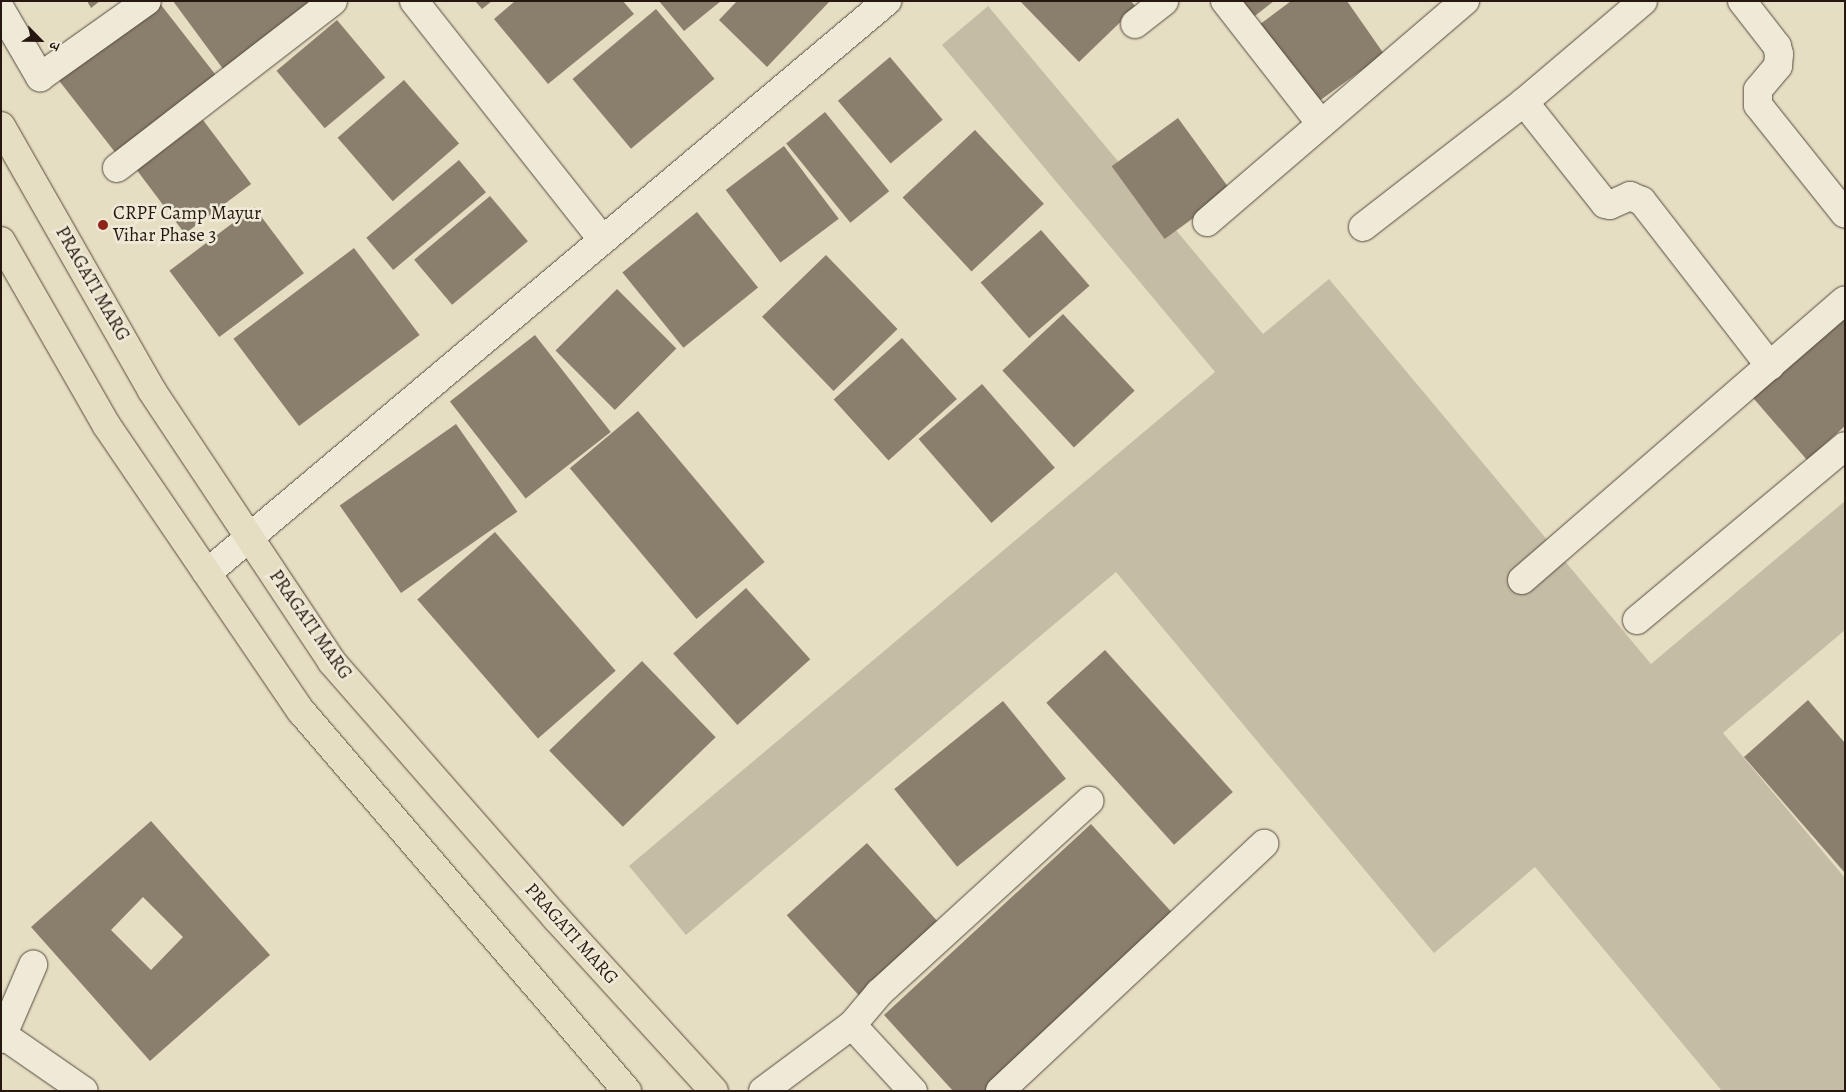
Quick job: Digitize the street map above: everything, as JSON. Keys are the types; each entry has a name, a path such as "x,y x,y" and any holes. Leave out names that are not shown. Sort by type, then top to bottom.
{"main road":[{"name":"PRAGATI MARG","path":"1,126 152,391 332,662 556,918 714,1091"},
{"path":"1,240 106,426 301,711 627,1091"}],"street":[{"path":"1,10 40,77 147,1"},
{"path":"117,168 333,1"},
{"path":"414,1 602,239"},
{"path":"207,573 887,1"},
{"path":"1135,24 1164,1"},
{"path":"1225,1 1321,124"},
{"path":"1206,222 1465,1"},
{"path":"1742,1 1777,46 1780,54 1778,66 1758,90 1758,105 1845,214"},
{"path":"1363,228 1524,102 1633,4"},
{"path":"1524,102 1605,204 1610,205 1630,196 1642,201 1770,366"},
{"path":"1522,580 1845,300"},
{"path":"1637,620 1845,446"},
{"path":"763,1091 852,1025 879,993 1089,801"},
{"path":"1000,1091 1264,844"},
{"path":"33,965 2,1037 84,1091"},
{"path":"852,1025 913,1091"}],"shaded area":[{"path":"988,6 1263,334 1329,279 1651,664 1845,501 1845,630 1723,733 1845,878 1845,1091 1722,1091 1535,867 1434,953 1116,572 686,935 629,866 1215,372 942,45"}],"building":[{"path":"87,1 100,1 91,8"},
{"path":"158,1 217,77 117,155 58,79"},
{"path":"173,1 322,1 226,73"},
{"path":"475,1 492,1 482,9"},
{"path":"515,1 623,1 634,14 548,84 494,19"},
{"path":"659,1 721,1 684,31"},
{"path":"737,1 830,1 767,67 719,20"},
{"path":"1020,1 1131,1 1136,7 1079,62"},
{"path":"1238,1 1274,1 1251,19"},
{"path":"1291,1 1347,1 1384,54 1315,104 1259,25"},
{"path":"656,9 714,79 631,149 573,79"},
{"path":"337,20 385,77 325,128 276,71"},
{"path":"890,57 943,120 891,164 838,101"},
{"path":"404,80 459,143 393,201 338,138"},
{"path":"825,112 889,191 850,223 786,143"},
{"path":"1178,118 1231,191 1165,239 1112,166"},
{"path":"203,120 251,184 185,234 137,170"},
{"path":"975,130 1044,204 971,271 903,198"},
{"path":"784,146 839,219 780,263 726,190"},
{"path":"459,160 486,192 393,270 366,238"},
{"path":"490,196 528,241 452,305 414,260"},
{"path":"254,207 304,273 219,337 169,271"},
{"path":"697,212 758,287 683,348 622,272"},
{"path":"1041,230 1090,286 1029,338 981,282"},
{"path":"354,248 420,335 299,426 233,339"},
{"path":"826,255 898,329 834,391 762,317"},
{"path":"617,289 676,348 615,410 555,351"},
{"path":"1845,309 1845,426 1807,460 1748,392"},
{"path":"1063,314 1135,391 1074,447 1002,371"},
{"path":"535,335 611,432 526,498 450,401"},
{"path":"902,338 957,399 888,460 834,400"},
{"path":"982,384 1055,468 991,523 919,439"},
{"path":"638,411 765,562 696,619 570,468"},
{"path":"456,424 517,512 401,593 340,505"},
{"path":"495,532 616,671 538,738 417,600"},
{"path":"746,588 810,659 737,725 673,654"},
{"path":"1105,650 1233,792 1174,845 1046,703"},
{"path":"642,661 716,737 623,827 549,751"},
{"path":"1808,700 1845,743 1845,873 1744,757"},
{"path":"1003,701 1066,779 957,867 894,789"},
{"path":"151,821 270,955 150,1061 31,927","holes":["143,897 183,937 151,970 111,930"]},
{"path":"1091,824 1177,918 992,1091 953,1091 884,1015"},
{"path":"867,843 941,925 861,998 787,915"}],"place":[{"name":"CRPF Camp Mayur Vihar Phase 3","path":"103,225"}]}
